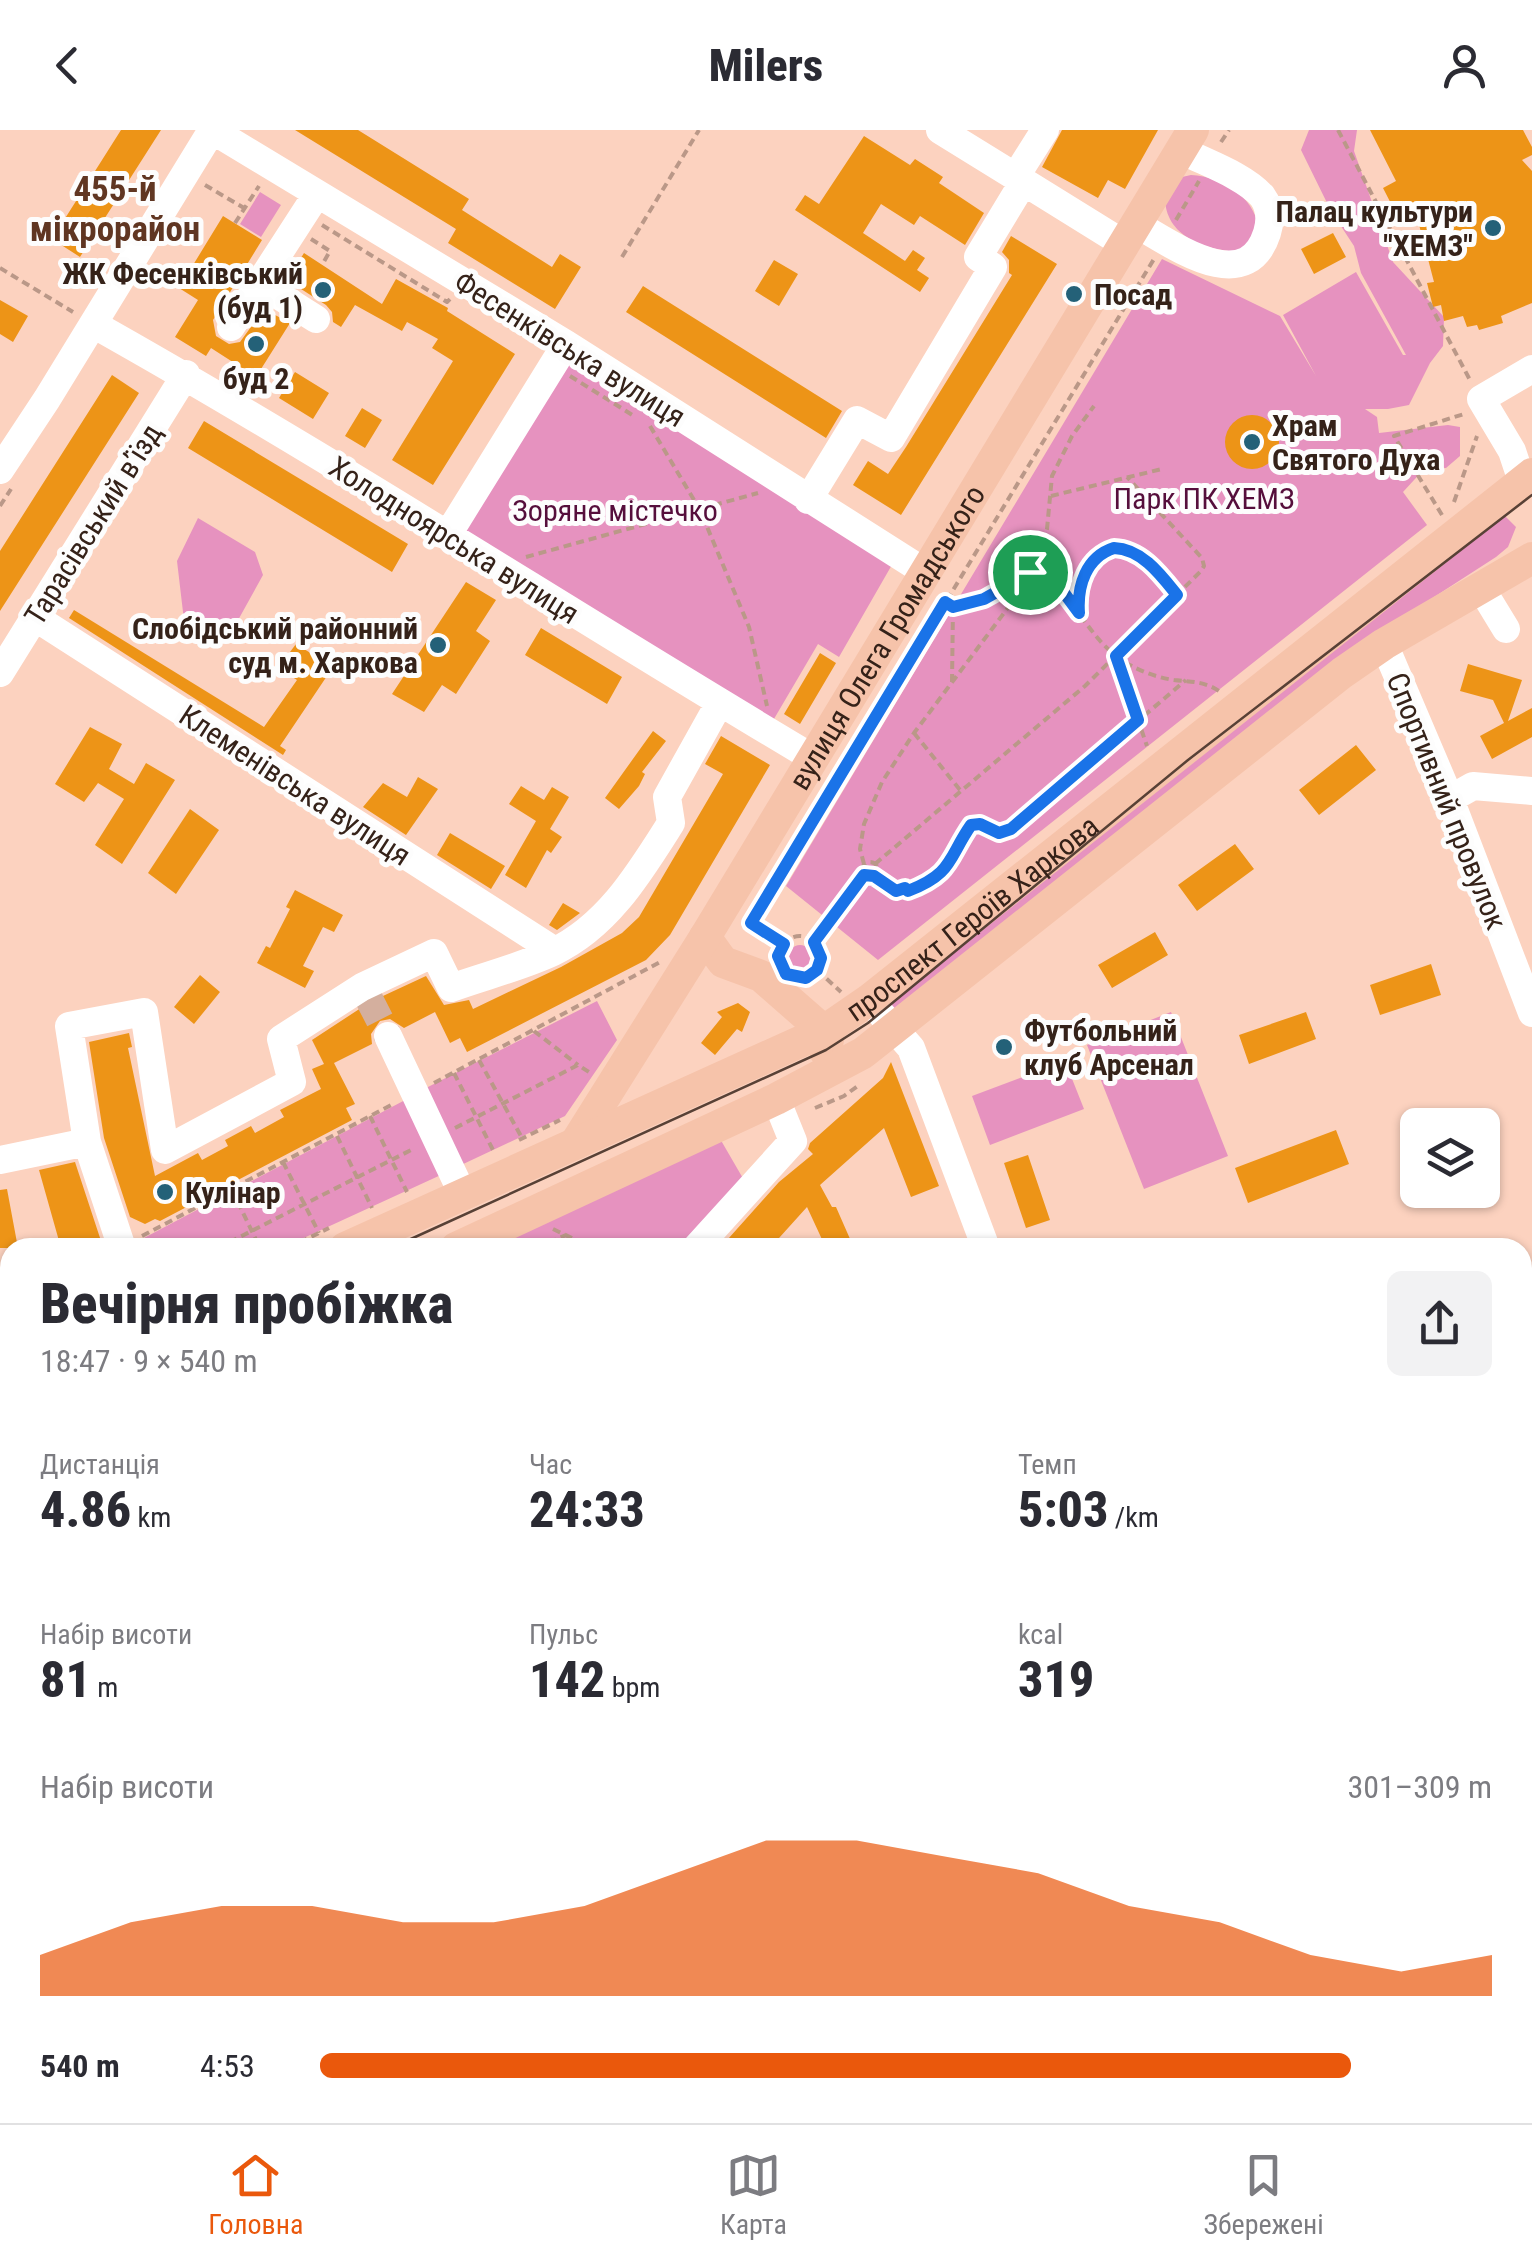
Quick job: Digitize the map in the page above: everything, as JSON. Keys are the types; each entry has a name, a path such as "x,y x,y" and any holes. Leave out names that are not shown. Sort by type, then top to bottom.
{"main road":[{"name":"вулиця Олега Громадського","path":"518,1219 549,1182 570,1131 706,938 814,758 931,584 1194,148"},
{"name":"проспект Героїв Харкова","path":"334,1235 570,1131 824,1031 869,1000 1529,485"},
{"name":"проспект Героїв Харкова","path":"477,1238 863,1053 1234,757 1384,644 1532,558"},
{"path":"706,938 723,962 761,976 824,1031 828,1040 826,1050 809,1081"}],"street":[{"name":"Фесенківська вулиця","path":"212,130 305,212 769,476 931,584"},
{"path":"0,470 86,319 212,130"},
{"path":"940,130 982,141 1020,179 1142,236 1227,266 1252,256 1262,244 1270,219 1265,200 1194,148"},
{"path":"808,500 857,420 891,438 993,266 978,257 1045,130"},
{"path":"230,327 305,212"},
{"path":"260,282 316,320"},
{"name":"Холодноярська вулиця","path":"86,319 186,374 814,758"},
{"path":"447,536 560,354"},
{"path":"1529,485 1484,403 1532,369"},
{"name":"Тарасівський в’їзд","path":"0,673 186,374"},
{"path":"1481,588 1506,629"},
{"name":"Клеменівська вулиця","path":"36,618 555,952"},
{"name":"Спортивний провулок","path":"1384,644 1450,799 1532,1013"},
{"path":"119,1238 87,1142 69,1026 144,1012 165,1150 292,1082 281,1039 434,954 451,988 555,952 605,916 631,886 672,823 667,797 720,702"},
{"path":"1450,799 1474,786 1532,791"},
{"path":"869,1000 912,1048 982,1238"},
{"path":"388,1036 457,1183"},
{"path":"705,1238 793,1141 776,1098"},
{"path":"0,1160 87,1142"}],"path":[{"path":"622,258 700,130"},
{"path":"784,944 751,923 945,602 1142,236 1194,148 1229,130"},
{"path":"1338,130 1438,325 1484,403 1394,436 1447,523"},
{"path":"201,182 244,208"},
{"path":"235,223 258,185"},
{"path":"305,212 330,250 322,265"},
{"path":"305,212 402,276"},
{"path":"0,268 86,319"},
{"path":"560,354 635,416"},
{"path":"814,942 864,875 861,839 871,806 914,732 1034,571 1047,529 1054,469 1094,406"},
{"path":"652,427 700,510 748,627 769,716 752,706"},
{"path":"1052,496 1162,469"},
{"path":"531,569 516,559 758,493 769,476"},
{"path":"864,864 874,864 1085,686 1201,572 1204,562 1127,477"},
{"path":"1079,613 1080,584 1087,569 1103,552 1114,548 1142,557 1177,595"},
{"path":"931,584 953,607 984,599 1034,571"},
{"path":"1034,571 1062,590 1116,656 1150,757"},
{"path":"952,682 953,607"},
{"path":"1116,656 1157,677 1212,687 1226,697"},
{"path":"864,875 874,876 887,888 908,891 946,870 971,825 980,824 999,833 1011,829 1186,680"},
{"path":"914,732 960,790"},
{"path":"874,864 878,870 874,876"},
{"path":"795,936 814,942 820,952 820,964 812,974 799,978 782,969 778,956 784,944 795,936"},
{"path":"649,979 668,950"},
{"path":"139,1238 659,964"},
{"path":"534,1032 592,1074"},
{"path":"478,1060 522,1138"},
{"path":"238,1238 578,1064"},
{"path":"454,1073 494,1152 522,1138 570,1131"},
{"path":"370,1116 407,1192 457,1183"},
{"path":"336,1134 372,1208"},
{"path":"283,1162 304,1204 334,1235"},
{"path":"232,1190 255,1238"},
{"path":"553,1229 571,1238"},
{"path":"559,1238 566,1235"}],"green space":[{"name":"Парк ПК ХЕМЗ","path":"1309,130 1357,130 1354,151 1393,262 1444,317 1443,346 1409,405 1365,409 1377,417 1379,433 1460,427 1460,456 1446,468 1426,467 1403,492 1427,525 878,960 786,886 1162,259 1280,316 1316,376 1283,315 1356,272 1406,355 1361,273 1354,246 1331,211 1301,150"},
{"path":"1191,175 1225,184 1250,206 1259,228 1242,252 1204,245 1173,224 1165,200 1182,177"},
{"path":"260,192 281,205 261,237 240,224"},
{"name":"Зоряне містечко","path":"566,360 893,563 839,657 818,644 771,724 456,531"},
{"path":"1502,513 1516,527 1508,547 1496,557 1414,610 896,1017 884,1003"},
{"path":"198,518 255,552 263,575 232,631 208,643 185,629 177,561"},
{"path":"800,945 812,957 800,969 788,957"},
{"path":"597,1001 617,1040 565,1116 459,1166 424,1089"},
{"path":"1171,1012 1228,1156 1144,1189 1087,1045"},
{"path":"1065,1061 1084,1109 990,1145 972,1096"},
{"path":"407,1099 443,1174 304,1238 144,1238"},
{"path":"719,1137 748,1187 697,1238 512,1238"}],"building":[{"path":"121,130 161,130 80,257 52,239"},
{"path":"295,130 358,130 469,199 462,210 552,267 560,254 581,267 555,309 448,243 456,229"},
{"path":"1062,130 1158,130 1125,189 1108,180 1098,198 1042,167"},
{"path":"1370,130 1523,130 1532,147 1532,155 1522,160 1532,171 1532,303 1501,316 1503,323 1479,330 1477,325 1467,327 1463,316 1444,321 1441,305 1433,307 1427,283 1434,282 1417,217 1402,225 1383,188 1396,181"},
{"path":"864,136 910,165 915,159 943,177 939,183 984,213 965,245 920,216 914,225 881,204 863,233 905,261 913,250 925,258 917,270 929,278 920,292 795,210 805,195 819,204"},
{"path":"223,216 262,240 213,320 216,336 229,344 240,342 264,309 290,323 256,377 211,348 206,356 175,337 198,300 179,288"},
{"path":"1333,233 1346,257 1314,274 1301,249"},
{"path":"1011,236 1057,264 901,515 853,485 868,461 888,474 906,447 1012,275 1009,260 1002,252"},
{"path":"304,253 382,304 396,279 448,308 447,311 515,354 433,485 392,460 453,361 432,348 438,339 407,322 402,331 355,305 341,327 333,322 326,305 287,280"},
{"path":"774,260 798,274 779,306 755,291"},
{"path":"643,286 842,411 826,438 626,312"},
{"path":"0,300 28,316 13,342 0,334"},
{"path":"295,372 329,393 313,419 279,398"},
{"path":"112,375 139,393 0,611 0,551"},
{"path":"362,408 382,420 365,448 345,436"},
{"name":"Храм Святого Духа","path":"1252,415 1271,423 1279,442 1271,461 1252,469 1233,461 1225,442 1233,423"},
{"path":"204,421 408,544 392,572 188,448"},
{"path":"466,582 496,600 476,631 490,641 456,694 442,685 424,712 392,694"},
{"path":"74,610 264,727 297,680 278,668 296,644 333,667 280,746 286,750 283,755 69,618"},
{"path":"541,628 622,677 607,704 525,655"},
{"path":"820,653 836,663 800,724 784,714"},
{"path":"1468,664 1522,680 1508,721 1532,708 1532,737 1492,759 1480,736 1504,723 1493,700 1460,691"},
{"path":"90,727 122,744 109,769 134,784 146,763 175,780 122,864 95,845 124,799 98,783 84,802 55,784"},
{"path":"653,731 666,741 642,772 645,774 639,786 619,809 605,798"},
{"path":"721,736 770,765 670,935 646,960 467,1052 460,1038 450,1043 435,1012 404,1028 390,1019 380,1021 371,1034 372,1044 334,1063 355,1104 346,1108 352,1120 160,1221 145,1224 130,1217 104,1138 89,1042 129,1033 132,1047 128,1048 155,1176 198,1153 202,1160 228,1146 225,1140 251,1126 255,1133 284,1117 280,1110 321,1089 312,1069 324,1064 312,1040 370,1002 426,976 444,1005 469,1000 473,1009 622,933 639,917 723,774 705,764"},
{"path":"1356,745 1376,770 1319,815 1299,790"},
{"path":"418,777 438,789 406,835 363,807 383,783 407,797"},
{"path":"521,786 544,800 552,787 569,797 550,829 562,837 551,853 547,850 526,888 505,875 536,821 509,804"},
{"path":"190,809 219,830 176,894 148,873"},
{"path":"450,833 505,866 491,889 437,855"},
{"path":"1235,844 1254,869 1197,911 1178,885"},
{"path":"295,890 343,915 334,932 323,927 303,966 314,971 305,988 257,963 266,946 270,948"},
{"path":"563,903 580,913 557,930 549,925"},
{"path":"1155,932 1168,955 1112,988 1098,965"},
{"path":"1431,964 1441,995 1380,1015 1370,985"},
{"path":"200,975 220,992 194,1024 174,1007"},
{"path":"738,1003 750,1012 742,1032 737,1029 715,1055 701,1043 722,1017 717,1012"},
{"path":"1306,1012 1316,1039 1249,1064 1239,1035"},
{"path":"891,1062 939,1186 911,1197 884,1128 820,1185 832,1207 836,1207 850,1238 821,1238 807,1207 779,1238 729,1238 779,1182 813,1154 808,1149 810,1143 883,1078"},
{"path":"1336,1130 1349,1164 1248,1203 1235,1168"},
{"path":"1028,1155 1050,1220 1026,1228 1004,1163"},
{"path":"75,1162 100,1238 58,1238 39,1170"},
{"path":"7,1189 16,1238 0,1238 0,1190"}],"tunnel":[{"path":"367,995 388,1036"}],"tram line":[{"path":"413,1238 826,1050 868,1023 1188,760 1532,495"}],"place":[{"name":"Палац культури \"ХЕМЗ\"","path":"1493,228"},
{"name":"ЖК Фесенківський (буд 1)","path":"323,290"},
{"name":"Посад","path":"1074,294"},
{"name":"буд 2","path":"256,344"},
{"name":"Храм Святого Духа","path":"1252,442"},
{"name":"Слобідський районний суд м. Харкова","path":"438,645"},
{"name":"Футбольний клуб Арсенал","path":"1004,1047"},
{"name":"Кулінар","path":"165,1192"}],"district":[{"name":"455-й мікрорайон","path":"115,209"}],"route":[{"path":"1123,548 1142,557 1177,595 1116,656 1138,720 1011,829 999,833 974,823 967,828 946,870 925,884 896,891 874,876 864,875 814,942 821,958 817,970 806,978 786,974 778,956 784,944 751,923 945,602 953,607 973,604 1030,572 1046,577 1062,590 1079,613 1080,584 1087,569 1103,552 1123,548"}]}
